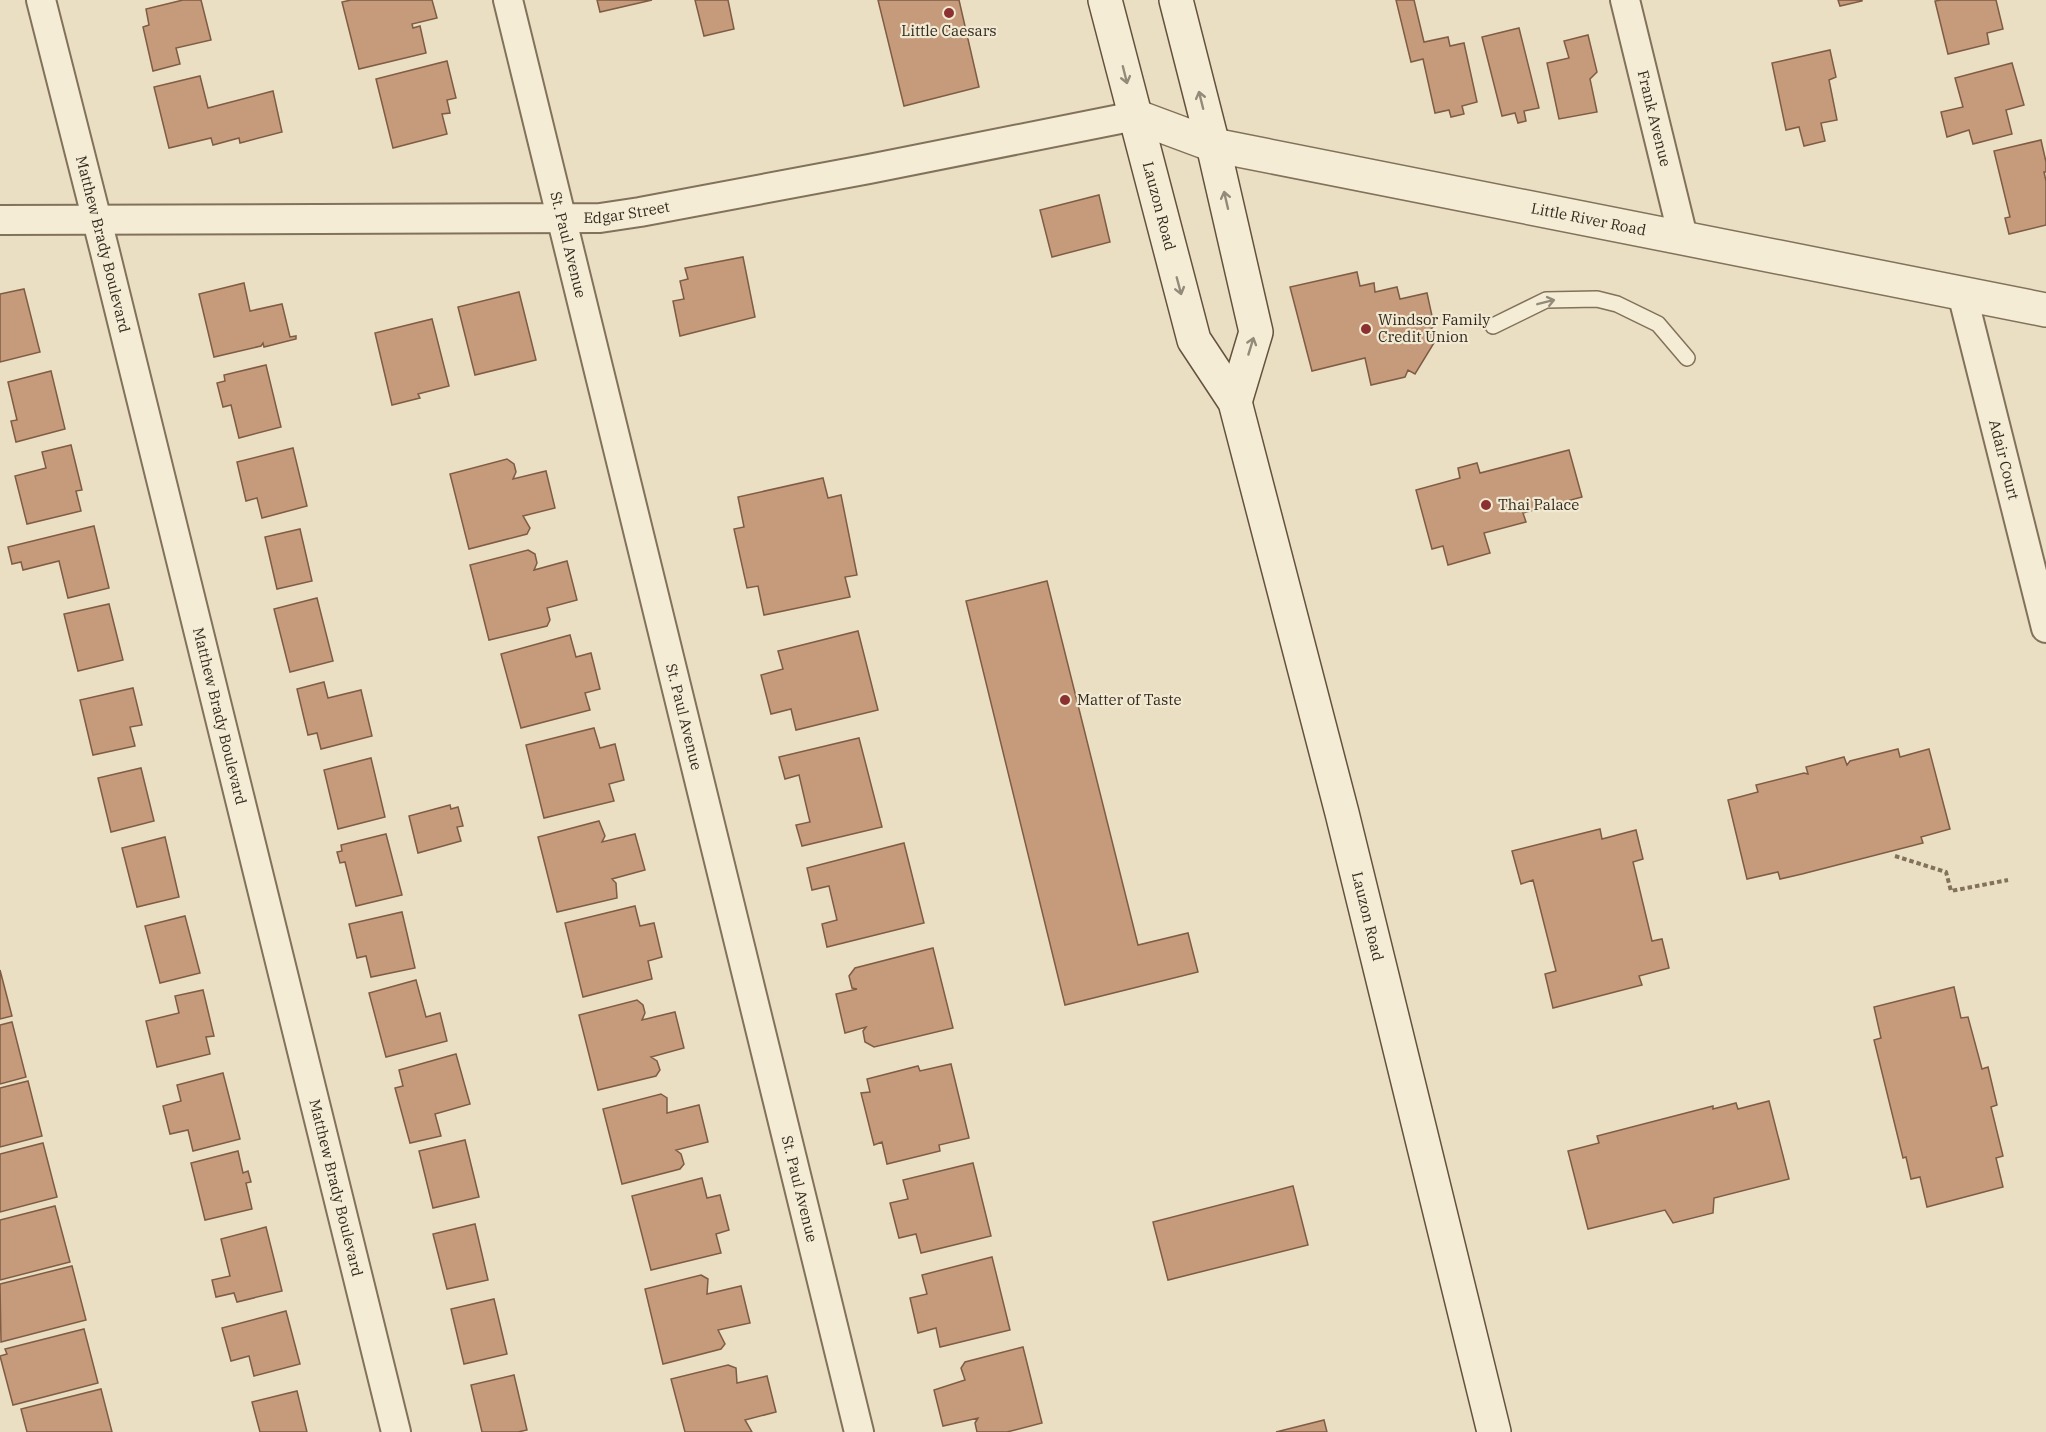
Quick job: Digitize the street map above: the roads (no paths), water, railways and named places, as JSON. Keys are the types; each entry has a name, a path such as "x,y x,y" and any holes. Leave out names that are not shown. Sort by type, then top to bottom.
{"main road":[{"name":"Lauzon Road","path":"1105,0 1194,340 1234,402 1342,813 1494,1432"},
{"path":"1176,0 1213,145 1256,332 1234,402"},
{"name":"Little River Road","path":"1135,116 1213,145 2046,310"}],"street":[{"name":"Matthew Brady Boulevard","path":"41,0 396,1432"},
{"name":"St. Paul Avenue","path":"508,0 564,219 859,1432"},
{"name":"Frank Avenue","path":"1625,0 1683,237"},
{"name":"Edgar Street","path":"0,220 600,218 1135,116"},
{"name":"Adair Court","path":"1962,293 2046,628"}],"lane":[{"path":"1493,326 1546,300 1597,299 1617,304 1658,324 1687,358"}],"place":[{"name":"Little Caesars","path":"949,13"},
{"name":"Windsor Family Credit Union","path":"1366,329"},
{"name":"Thai Palace","path":"1486,505"},
{"name":"Matter of Taste","path":"1065,700"}]}
